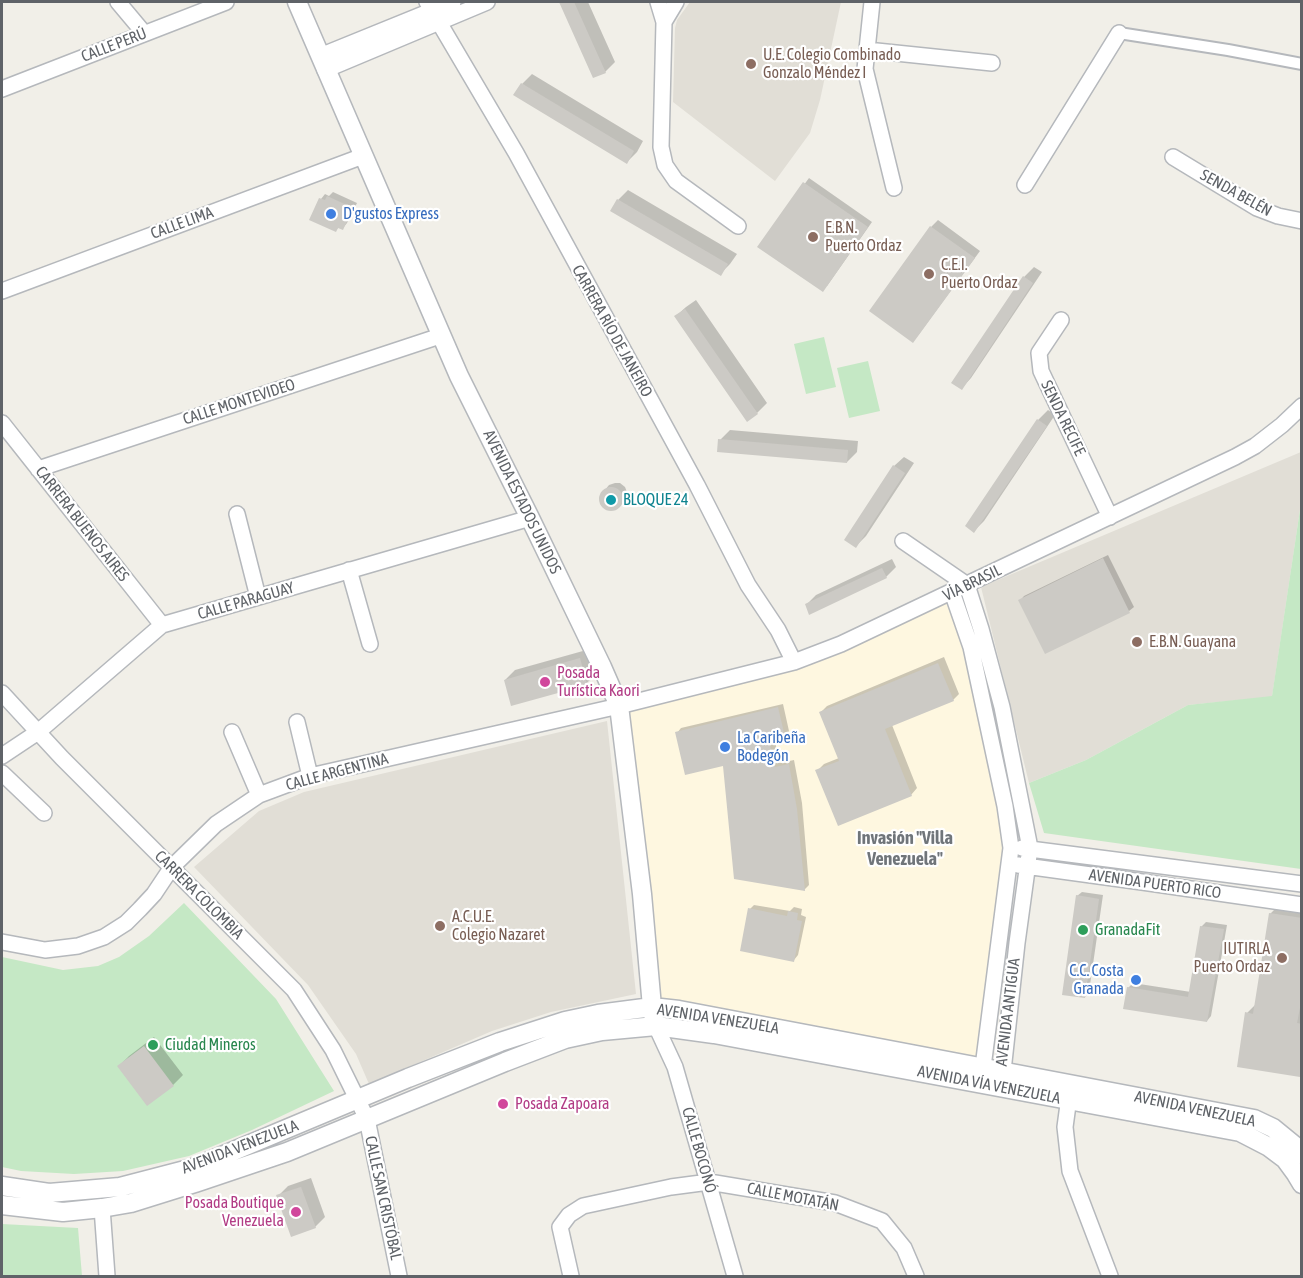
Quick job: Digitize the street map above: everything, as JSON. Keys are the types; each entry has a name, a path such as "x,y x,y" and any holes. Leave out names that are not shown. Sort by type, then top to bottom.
{"street":[{"path":"118,2 144,33"},
{"name":"CALLE PERÚ","path":"2,89 226,2"},
{"name":"AVENIDA ESTADOS UNIDOS","path":"297,2 440,336 619,706 642,894 651,1007 656,1026"},
{"path":"322,63 453,2"},
{"path":"433,12 487,2"},
{"path":"658,2 664,22 661,147 664,165 676,181 738,226"},
{"path":"664,22 676,2"},
{"path":"872,2 866,69 894,188"},
{"name":"CARRERA RÍO DE JANEIRO","path":"433,12 516,153 697,485 748,585 778,630 794,662"},
{"path":"1025,186 1119,33 1302,64"},
{"path":"867,50 992,63"},
{"name":"CALLE LIMA","path":"2,291 363,156"},
{"name":"SENDA BELÉN","path":"1173,157 1257,208 1278,216 1302,221"},
{"name":"SENDA RECIFE","path":"1061,320 1039,353 1041,371 1110,517"},
{"name":"CALLE MONTEVIDEO","path":"38,469 440,336"},
{"name":"VÍA BRASIL","path":"619,706 794,662 842,644 1256,446 1302,406"},
{"name":"CARRERA BUENOS AIRES","path":"2,423 162,625"},
{"path":"237,514 258,597"},
{"name":"CALLE PARAGUAY","path":"2,756 38,732 162,625 530,518"},
{"path":"903,541 967,585"},
{"path":"350,570 370,644"},
{"name":"AVENIDA ANTIGUA","path":"952,592 974,659 1005,806 1011,848 983,1067 989,1085 1003,1071 1030,848 1002,707 967,585"},
{"name":"CARRERA COLOMBIA","path":"2,693 62,758 294,990 333,1050 367,1119"},
{"name":"CALLE ARGENTINA","path":"2,942 45,950 78,946 104,937 126,923 140,909 154,894 172,867 216,824 259,795 310,776 619,706"},
{"path":"297,722 310,776"},
{"path":"232,732 259,795"},
{"path":"2,773 44,813"},
{"name":"AVENIDA PUERTO RICO","path":"1011,848 1030,848 1302,884"},
{"name":"AVENIDA PUERTO RICO","path":"1009,865 1302,905"},
{"name":"AVENIDA VENEZUELA","path":"2,1186 49,1193 120,1187 193,1168 500,1042 565,1021 651,1007 679,1010 1003,1071 1070,1092 1254,1119 1273,1128 1276,1142 1294,1146 1302,1155"},
{"name":"AVENIDA VENEZUELA","path":"2,1205 63,1212 131,1203 287,1152 565,1039 656,1026"},
{"name":"AVENIDA VÍA VENEZUELA","path":"656,1026 714,1034 989,1085 1070,1092"},
{"name":"CALLE BOCONÓ","path":"656,1026 675,1067 735,1276"},
{"path":"1070,1092 1065,1126 1070,1171 1110,1276"},
{"name":"CALLE SAN CRISTÓBAL","path":"367,1119 399,1276"},
{"path":"1276,1142 1302,1184"},
{"name":"CALLE MOTATÁN","path":"571,1276 561,1227 569,1215 583,1206 671,1187 709,1182 835,1203 882,1221 904,1248 916,1276"},
{"path":"102,1208 107,1276"}],"shaded area":[{"name":"U.E. Colegio Combinado Gonzalo Méndez I","path":"690,2 841,2 820,100 810,133 775,181 673,102 675,28 677,20"},
{"name":"E.B.N. Guayana","path":"1301,452 1301,503 1272,697 1188,705 1086,760 1029,783 981,587"},
{"path":"952,592 1011,848 983,1067 652,1007 619,706 794,662"},
{"name":"A.C.U.E. Colegio Nazaret","path":"607,721 636,994 551,1012 492,1031 369,1084 356,1054 308,985 194,867 259,811 304,792"}],"green space":[{"path":"824,337 836,387 806,394 794,344"},
{"path":"868,361 880,411 849,418 837,368"},
{"path":"1301,503 1301,869 1044,833 1029,783 1086,760 1188,705 1272,696"},
{"name":"Ciudad Mineros","path":"184,903 276,999 334,1091 252,1130 189,1156 123,1171 74,1174 21,1171 2,1167 2,957 63,970 98,966 119,957 149,936"},
{"path":"2,1224 78,1228 82,1276 2,1276"}],"building":[{"path":"559,2 574,2 606,73 593,78"},
{"path":"521,83 634,151 627,164 513,95"},
{"name":"E.B.N. Puerto Ordaz","path":"803,182 868,227 823,292 757,247"},
{"name":"D'gustos Express","path":"327,196 353,208 343,230 338,228 336,232 309,220 319,198 325,200"},
{"path":"617,199 728,264 721,276 610,211"},
{"name":"C.E.I. Puerto Ordaz","path":"930,226 975,258 913,343 869,311"},
{"path":"1023,276 1033,283 962,390 951,383"},
{"path":"685,309 758,414 747,422 674,316"},
{"path":"1037,419 1047,426 974,533 965,526"},
{"path":"718,439 848,450 847,463 717,452"},
{"path":"893,465 905,473 856,548 844,540"},
{"name":"BLOQUE 24","path":"611,487 616,488 622,494 622,504 616,510 611,511 606,510 600,504 599,499 600,494 606,488"},
{"path":"1103,558 1130,613 1045,654 1018,600"},
{"path":"882,568 887,578 809,615 805,604"},
{"name":"Posada Turística Kaori","path":"580,658 587,685 511,706 504,680"},
{"path":"938,663 954,701 885,729 912,796 838,826 815,770 839,761 819,712"},
{"path":"778,707 785,737 769,741 775,767 789,764 797,809 805,891 734,879 723,766 685,775 675,732"},
{"path":"1076,895 1099,899 1085,998 1062,995"},
{"path":"748,908 787,916 788,911 798,913 797,920 802,921 794,962 740,951"},
{"name":"IUTIRLA Puerto Ordaz","path":"1269,913 1302,918 1302,997 1297,1023 1302,1024 1300,1077 1237,1067 1245,1012 1253,1014"},
{"path":"1200,926 1224,929 1207,1022 1123,1009 1127,987 1188,997"},
{"path":"144,1046 174,1086 147,1106 117,1066"},
{"name":"Posada Boutique Venezuela","path":"301,1187 316,1228 291,1237 276,1195"}],"place":[{"name":"U.E. Colegio Combinado Gonzalo Méndez I","path":"751,64"},
{"name":"D'gustos Express","path":"331,214"},
{"name":"E.B.N. Puerto Ordaz","path":"813,237"},
{"name":"C.E.I. Puerto Ordaz","path":"929,274"},
{"name":"BLOQUE 24","path":"611,500"},
{"name":"E.B.N. Guayana","path":"1137,642"},
{"name":"Posada Turística Kaori","path":"545,682"},
{"name":"La Caribeña Bodegón","path":"725,747"},
{"name":"A.C.U.E. Colegio Nazaret","path":"440,926"},
{"name":"GranadaFit","path":"1083,930"},
{"name":"IUTIRLA Puerto Ordaz","path":"1282,958"},
{"name":"C.C. Costa Granada","path":"1136,980"},
{"name":"Ciudad Mineros","path":"153,1045"},
{"name":"Posada Zapoara","path":"503,1104"},
{"name":"Posada Boutique Venezuela","path":"296,1212"}],"district":[{"name":"Invasión \"Villa Venezuela\"","path":"905,848"}]}
